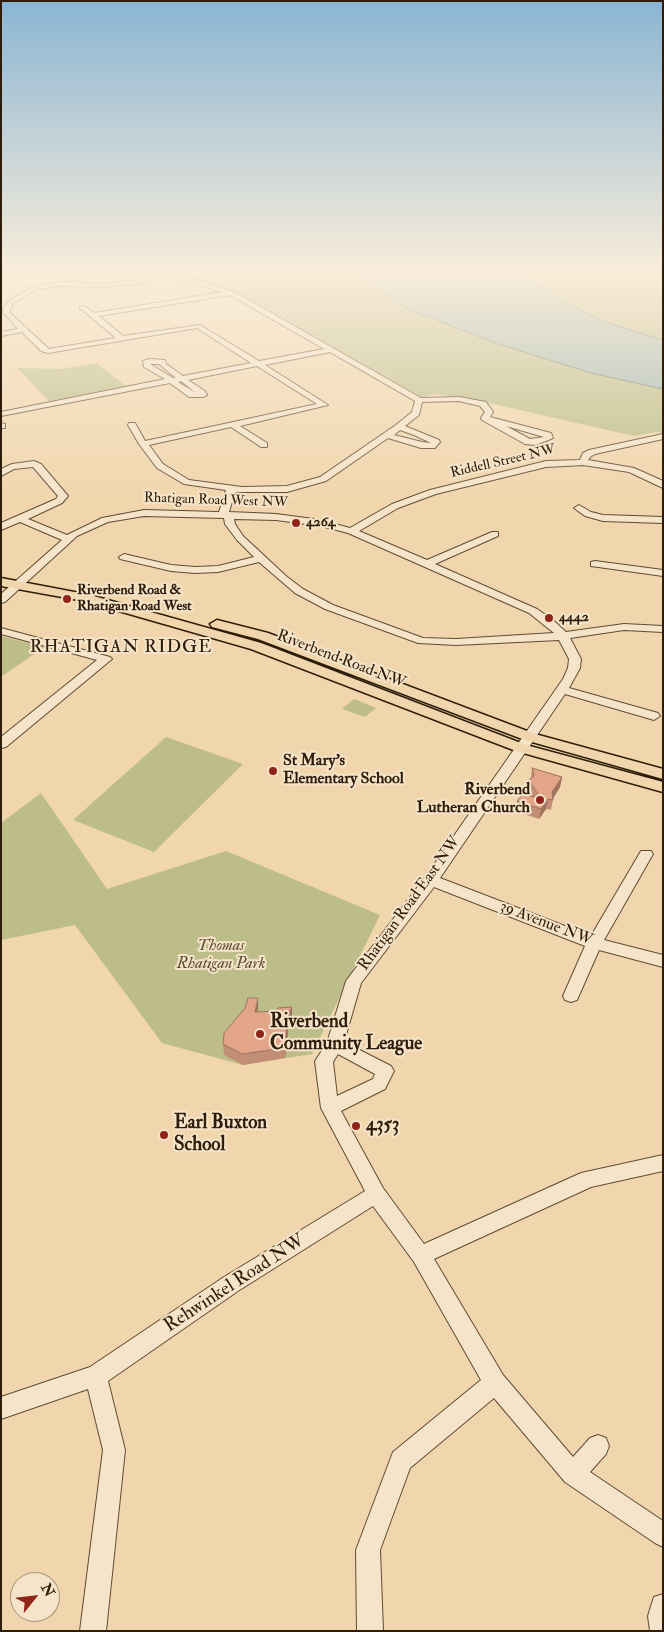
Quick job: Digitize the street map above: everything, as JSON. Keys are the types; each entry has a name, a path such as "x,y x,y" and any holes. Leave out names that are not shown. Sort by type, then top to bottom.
{"main road":[{"name":"Riverbend Road NW","path":"1,574 256,646 525,742 663,787"},
{"name":"Riverbend Road NW","path":"1,582 22,580"},
{"name":"Riverbend Road NW","path":"525,742 663,774"}],"street":[{"path":"143,444 324,404 238,350"},
{"path":"1,414 319,350"},
{"path":"334,350 419,400 459,399 483,404 489,412 485,418"},
{"path":"162,362 163,366 181,378 202,392 202,395 192,396 146,363 162,362"},
{"path":"132,426 160,466 187,482 242,490 287,489 323,479 399,427 416,413 419,400"},
{"path":"485,418 544,434 549,438 528,442 485,418"},
{"path":"234,425 264,445"},
{"path":"386,435 421,445 432,446 436,442 399,427"},
{"name":"Riddell Street NW","path":"351,532 395,506 433,492 546,464 583,462 586,455 592,452 663,436"},
{"path":"583,462 631,470 663,485"},
{"path":"1,473 12,467 34,464 38,466 62,494 60,501 1,527"},
{"path":"231,489 228,515 230,524 236,534 290,584 314,599 344,612 422,641 451,643 563,636 624,627 663,629"},
{"path":"228,515 242,490"},
{"path":"579,508 588,514 603,518 663,520"},
{"name":"Rhatigan Road West NW","path":"1,600 72,537 96,523 134,514 228,515 304,520 351,532 533,611 550,623 563,636 574,659 574,668 563,690 525,742"},
{"path":"24,517 72,537"},
{"path":"427,564 495,534"},
{"path":"124,557 171,568 195,570 218,569 261,558"},
{"path":"596,564 663,573"},
{"path":"1,632 106,659 1,744"},
{"path":"563,690 654,716"},
{"name":"Rhatigan Road East NW","path":"525,742 431,880 354,981 335,1045 324,1061 330,1108 376,1194 421,1255 495,1383 574,1474 663,1535"},
{"path":"571,996 594,943 646,854"},
{"name":"39 Avenue NW","path":"431,880 594,943 663,961"},
{"path":"330,1108 379,1084 385,1071 335,1045"},
{"path":"421,1255 588,1180 663,1163"},
{"name":"Rehwinkel Road NW","path":"1,1408 96,1376 231,1284 376,1194"},
{"path":"94,1631 114,1450 96,1376"},
{"path":"370,1631 368,1550 401,1460 495,1383"},
{"path":"574,1474 598,1446"},
{"path":"663,1606 660,1616 663,1631"}],"green space":[{"path":"339,350 518,350 591,373 663,389 663,433 657,432 634,436 471,399 436,394 422,397"},
{"path":"97,363 126,386 49,401 17,368 61,369"},
{"path":"1,636 44,647 1,677"},
{"path":"354,699 376,708 365,717 342,709"},
{"path":"166,737 243,764 154,852 73,820"},
{"name":"Thomas Rhatigan Park","path":"41,793 107,889 226,851 380,915 312,1054 243,1065 162,1043 75,925 1,940 1,823"}],"water":[{"path":"518,350 663,350 663,389 591,373"}],"building":[{"path":"532,768 562,777 552,792 553,800 548,799 541,809 517,801 523,794 541,799 529,780 534,776"},
{"name":"Riverbend Community League","path":"248,998 258,998 255,1012 277,1011 278,1008 292,1007 288,1014 285,1048 242,1054 223,1044 224,1033 245,1008"}],"place":[{"name":"4264","path":"296,523"},
{"name":"Riverbend Road & Rhatigan Road West","path":"67,599"},
{"name":"4442","path":"549,618"},
{"name":"St Mary's Elementary School","path":"273,771"},
{"name":"Riverbend Lutheran Church","path":"540,800"},
{"name":"Riverbend Community League","path":"260,1034"},
{"name":"4353","path":"356,1126"},
{"name":"Earl Buxton School","path":"164,1135"}],"district":[{"name":"RHATIGAN RIDGE","path":"121,648"}]}
